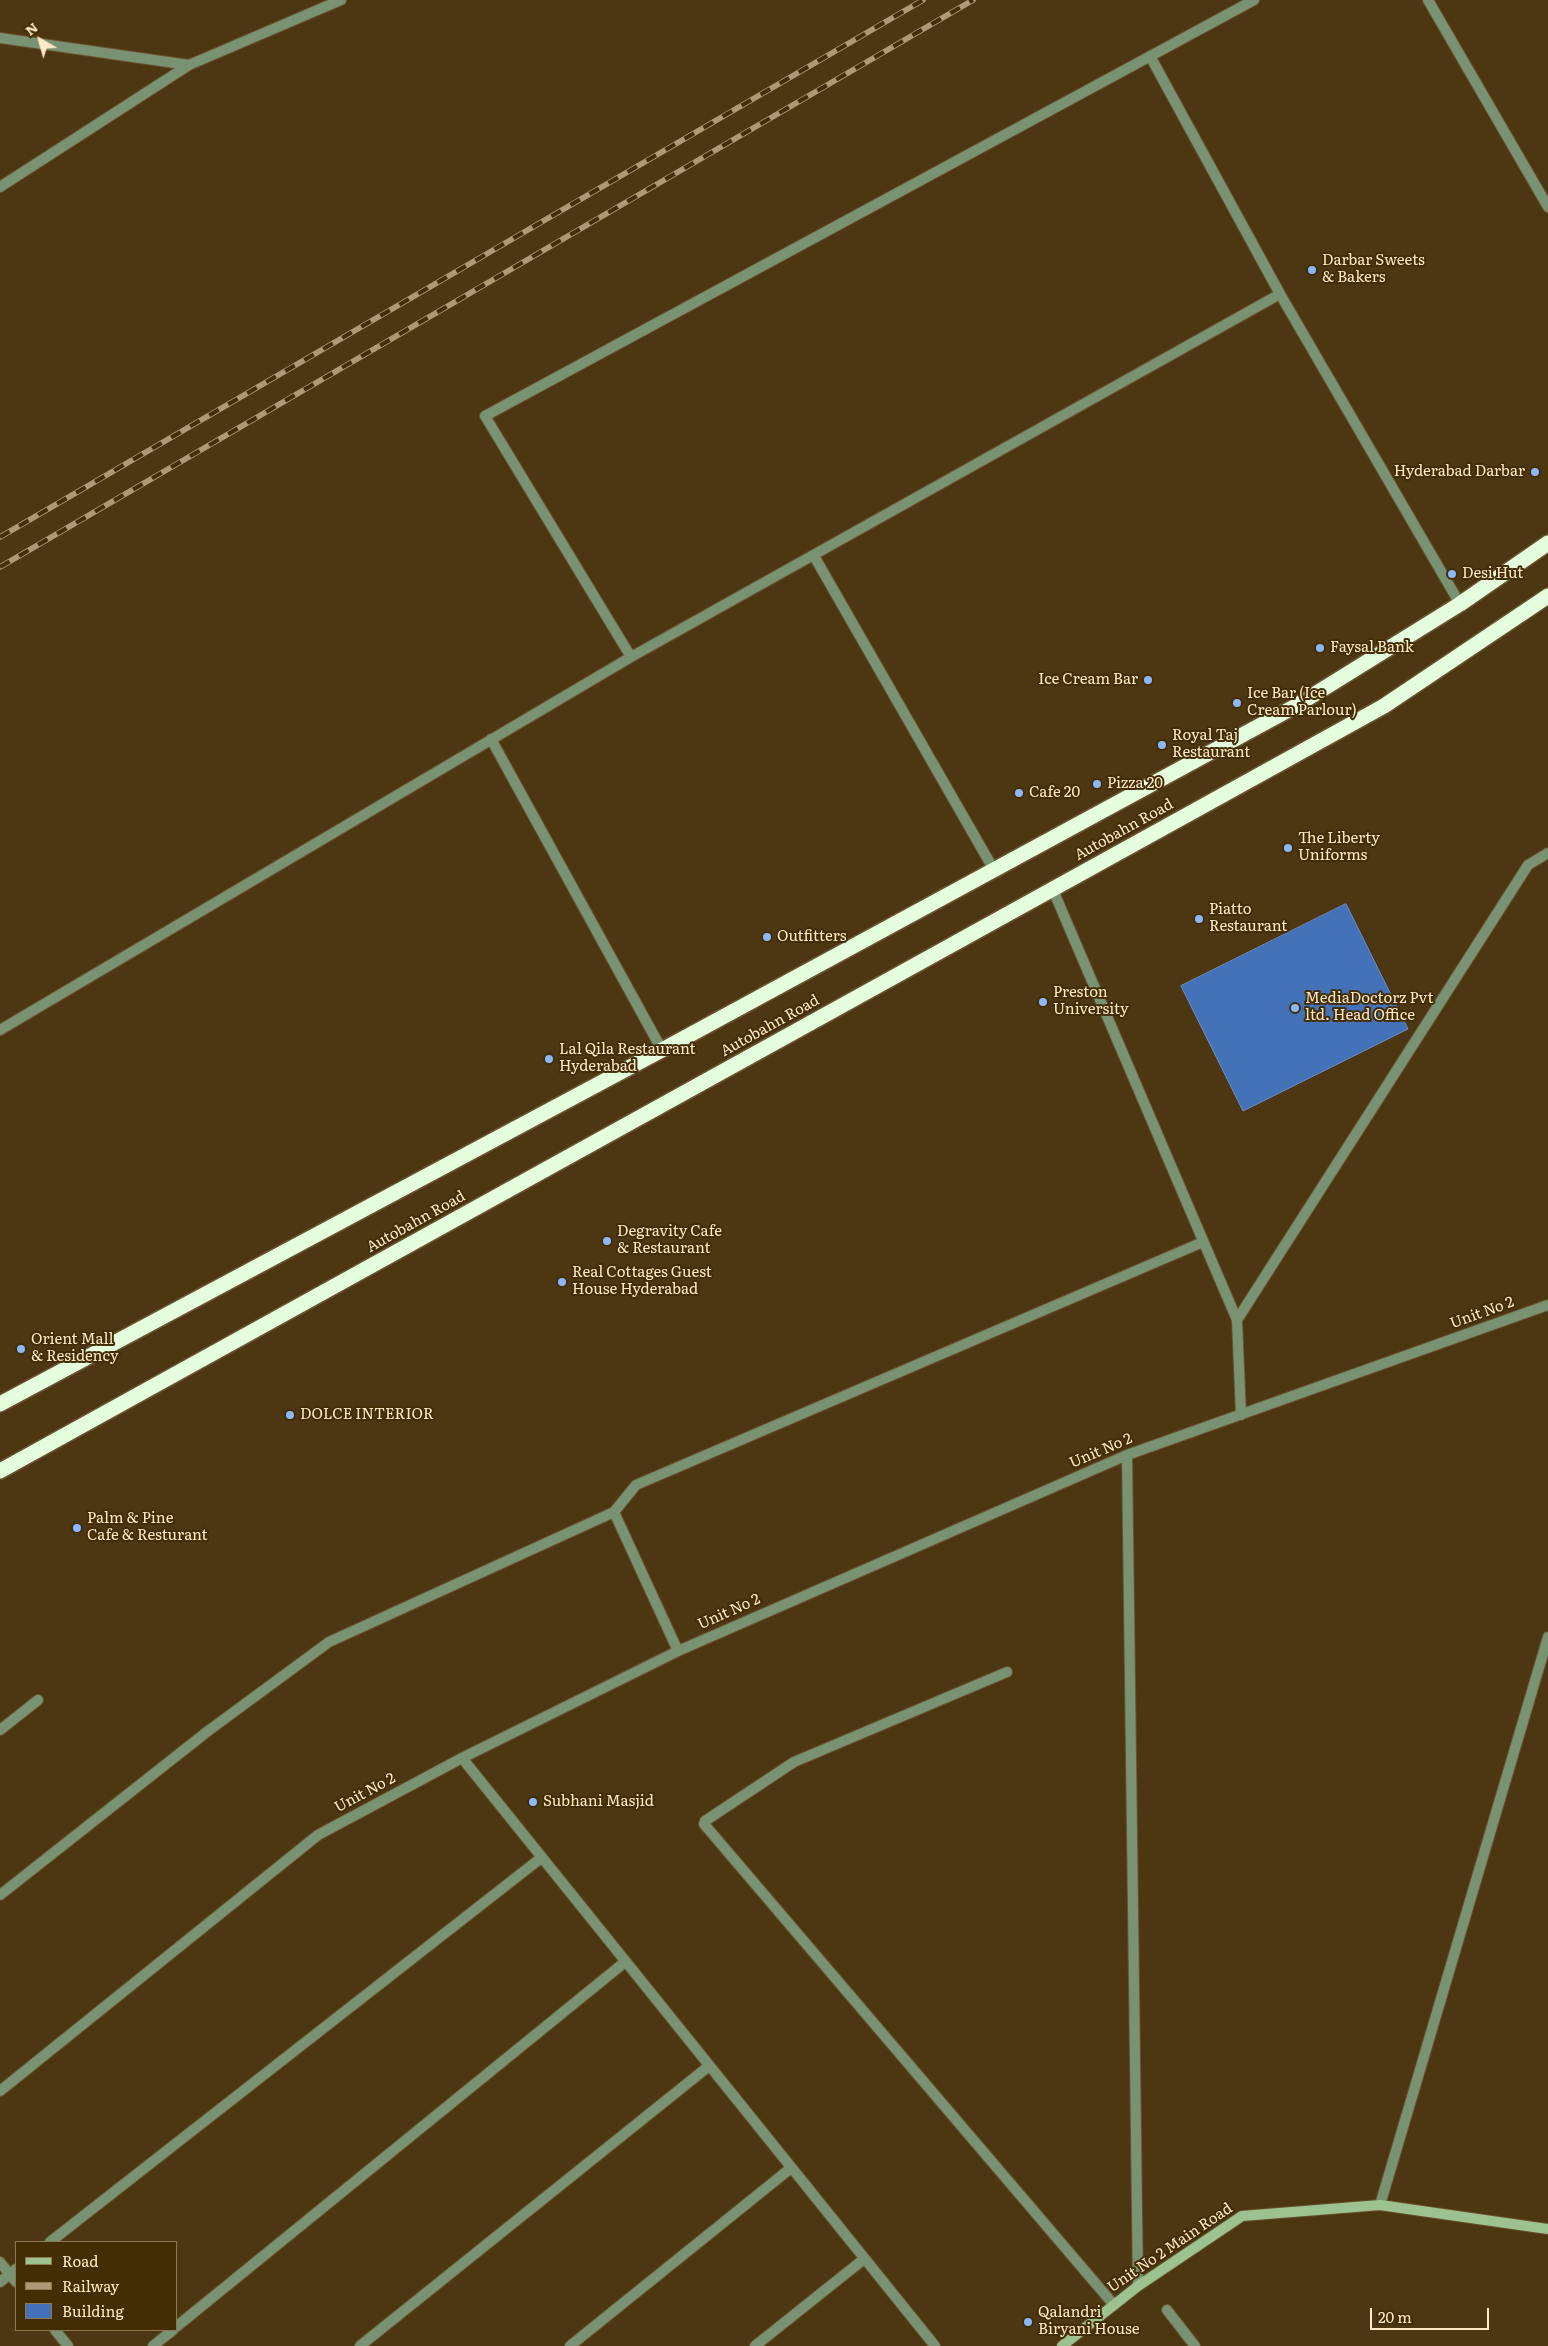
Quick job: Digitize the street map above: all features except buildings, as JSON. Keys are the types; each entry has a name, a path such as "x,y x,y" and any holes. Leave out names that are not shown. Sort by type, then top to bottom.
{"highway":[{"name":"Autobahn Road","path":"0,1404 662,1050 1294,707 1460,604 1548,543"},
{"name":"Autobahn Road","path":"0,1471 1384,706 1548,596"}],"street":[{"path":"0,187 189,65 341,0"},
{"path":"631,656 485,416 1254,0"},
{"path":"1428,0 1548,207"},
{"path":"0,38 189,65"},
{"path":"1150,56 1280,294 1460,604"},
{"path":"0,1030 631,656 814,556 1280,294"},
{"path":"814,556 994,870"},
{"path":"491,739 662,1050"},
{"path":"1237,1320 1528,866 1548,853"},
{"path":"1053,890 1237,1320 1241,1415"},
{"path":"0,1895 208,1731 330,1642 614,1512 636,1485 1203,1242"},
{"name":"Unit No 2","path":"0,2091 318,1835 462,1758 678,1650 1127,1455 1548,1305"},
{"path":"1127,1455 1138,2286"},
{"path":"614,1512 678,1650"},
{"path":"1380,2205 1543,1667 1548,1637"},
{"path":"1007,1672 794,1762 705,1821 704,1824 1114,2304"},
{"path":"0,1730 38,1700"},
{"path":"462,1758 935,2346"},
{"path":"51,2241 541,1858"},
{"path":"178,2325 626,1962"},
{"path":"360,2346 709,2066"},
{"path":"570,2346 791,2168"},
{"name":"Unit No 2 Main Road","path":"1062,2346 1138,2286 1242,2216 1380,2205 1548,2229"},
{"path":"755,2346 864,2259"},
{"path":"0,2262 14,2275 0,2282"},
{"path":"1167,2310 1195,2346"},
{"path":"56,2331 68,2346"},
{"path":"153,2346 172,2331"}],"railway":[{"path":"0,537 923,0"},
{"path":"0,567 973,0"}],"place":[{"name":"Darbar Sweets & Bakers","path":"1312,270"},
{"name":"Hyderabad Darbar","path":"1535,472"},
{"name":"Desi Hut","path":"1452,574"},
{"name":"Faysal Bank","path":"1320,648"},
{"name":"Ice Cream Bar","path":"1148,680"},
{"name":"Ice Bar (Ice Cream Parlour)","path":"1237,703"},
{"name":"Royal Taj Restaurant","path":"1162,745"},
{"name":"Pizza 20","path":"1097,784"},
{"name":"Cafe 20","path":"1019,793"},
{"name":"The Liberty Uniforms","path":"1288,848"},
{"name":"Piatto Restaurant","path":"1199,919"},
{"name":"Outfitters","path":"767,937"},
{"name":"Preston University","path":"1043,1002"},
{"name":"MediaDoctorz Pvt ltd. Head Office","path":"1295,1008"},
{"name":"Lal Qila Restaurant Hyderabad","path":"549,1059"},
{"name":"Degravity Cafe & Restaurant","path":"607,1241"},
{"name":"Real Cottages Guest House Hyderabad","path":"562,1282"},
{"name":"Orient Mall & Residency","path":"21,1349"},
{"name":"DOLCE INTERIOR","path":"290,1415"},
{"name":"Palm & Pine Cafe & Resturant","path":"77,1528"},
{"name":"Subhani Masjid","path":"533,1802"},
{"name":"Qalandri Biryani House","path":"1028,2322"}]}
